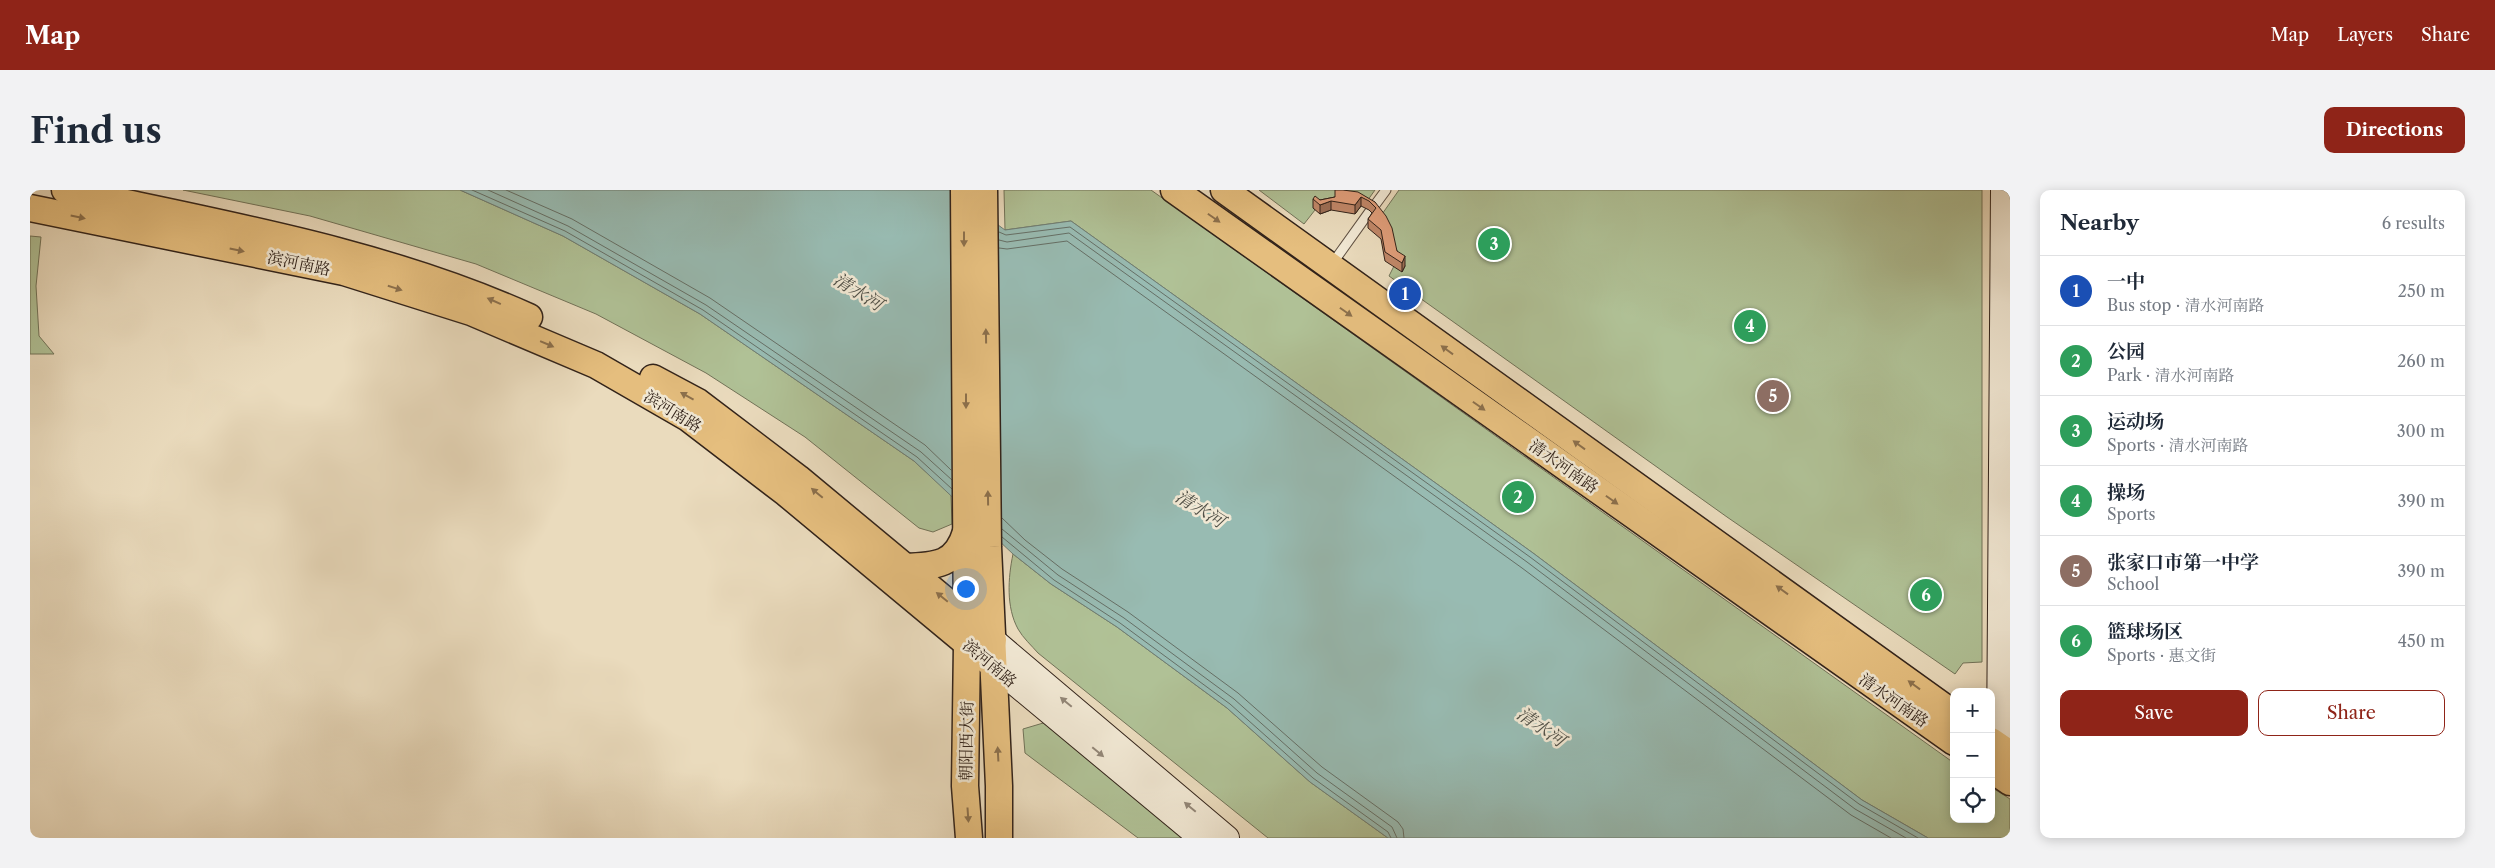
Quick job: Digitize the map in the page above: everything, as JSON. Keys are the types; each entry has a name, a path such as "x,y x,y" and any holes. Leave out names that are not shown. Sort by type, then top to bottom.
{"main road":[{"name":"滨河南路","path":"66,190 347,252 479,295 593,346 698,402 798,478 967,617 1228,838"},
{"name":"朝阳西大街","path":"964,190 967,617 965,786 969,838"},
{"name":"朝阳西大街","path":"984,190 988,547 999,786 999,838"},
{"name":"清水河南路","path":"1174,190 1950,739"},
{"name":"清水河南路","path":"1224,190 1950,711"},
{"path":"2001,763 2003,190"},
{"name":"滨河南路","path":"30,208 344,272 471,312 596,365 688,418 786,493 1201,838"},
{"path":"904,567 936,563 955,556 961,549 966,532"}],"lane":[{"path":"1330,266 1386,190"}],"green space":[{"path":"183,190 460,190 563,236 700,314 914,461 951,495 952,524 933,532 919,528 805,437 706,373 596,314 476,264 310,216"},
{"path":"1004,190 1151,190 1950,760 1950,823 1995,823 1995,790 2010,799 2010,838 1928,838 1862,800 1533,553 1071,221 1005,230"},
{"path":"1259,190 1375,190 1365,204 1313,208 1315,210 1304,224"},
{"path":"1399,190 1982,190 1982,662 1963,663 1955,674 1727,517 1389,276 1397,260 1380,217"},
{"path":"30,236 41,237 36,286 39,336 54,354 30,354"},
{"path":"1013,554 1051,584 1117,627 1227,708 1310,782 1388,838 1268,838 1038,653 1028,642 1020,632 1011,611 1009,582"},
{"path":"1050,721 1188,838 1138,838 1025,753 1023,729"}],"water":[{"name":"清水河","path":"460,190 950,190 1005,230 1071,221 1533,553 1862,800 1928,838 1388,838 1310,782 1227,708 1117,627 1051,584 1013,554 914,461 700,314 563,236"}],"building":[{"path":"1335,190 1358,192 1375,202 1386,216 1392,228 1397,251 1405,256 1402,263 1385,252 1381,230 1368,219 1376,208 1369,201 1361,197 1355,205 1331,201 1320,205 1313,199 1315,196 1320,200 1335,197"}],"place":[{"name":"运动场","path":"1494,244"},
{"name":"一中","path":"1405,294"},
{"name":"操场","path":"1750,326"},
{"name":"张家口市第一中学","path":"1773,396"},
{"name":"公园","path":"1518,497"},
{"name":"篮球场区","path":"1926,595"}]}
